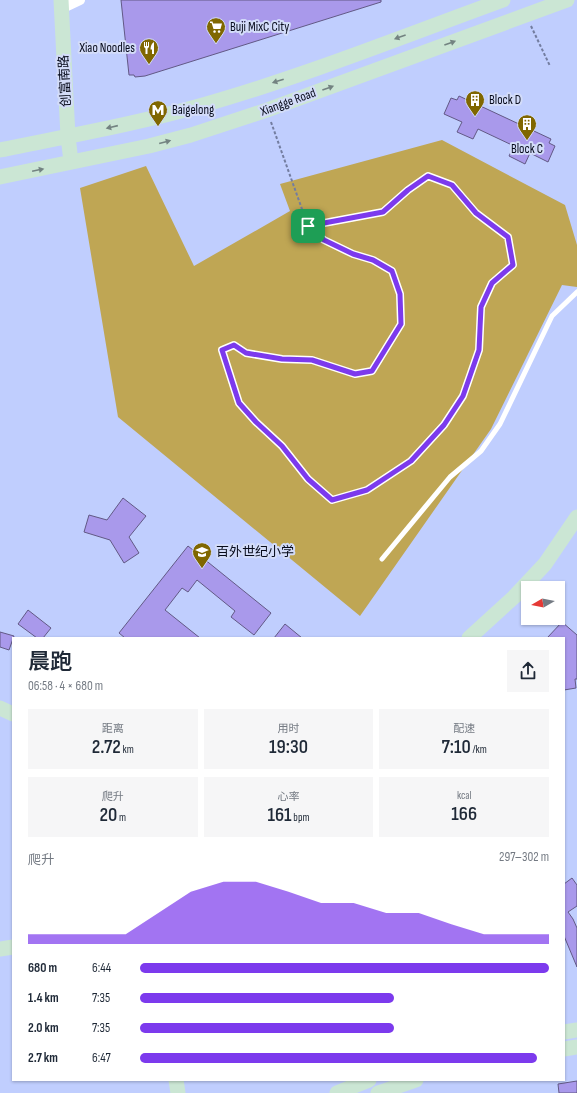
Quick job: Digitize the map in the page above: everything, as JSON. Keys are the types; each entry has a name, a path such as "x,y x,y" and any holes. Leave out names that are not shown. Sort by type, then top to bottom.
{"street":[{"path":"61,5 80,0"},
{"name":"Xiangge Road","path":"0,150 160,116 247,92 296,76 503,0"},
{"name":"Xiangge Road","path":"0,177 149,146 191,135 267,110 567,0"},
{"name":"创富南路","path":"61,5 68,136 71,162"},
{"path":"470,637 514,597 545,564 577,517"},
{"path":"0,708 12,714"},
{"path":"0,949 12,947"},
{"path":"565,1032 577,1030"},
{"path":"565,1049 577,1047"},
{"path":"176,1081 178,1093"},
{"path":"337,1093 367,1081"},
{"path":"378,1093 413,1081"}],"lane":[{"path":"382,559 450,476 481,451 500,424 552,316 577,292"}],"path":[{"path":"528,20 550,66"},
{"path":"267,110 308,226 324,240 353,254 373,260 392,271 400,294 401,324 372,371 355,374 312,360 282,359 246,353 234,345 222,350 239,403 256,422 282,446 308,479 332,500 367,490 411,461 444,425 463,396 479,350 481,307 492,283 513,265 508,237 476,213 452,185 428,176 408,190 383,212 308,226"}],"shaded area":[{"path":"442,140 565,205 577,245 577,287 562,285 491,429 360,616 118,417 80,188 146,166 194,266 290,211 280,184"}],"building":[{"path":"121,0 381,0 381,2 145,76 135,77 134,75 129,75"},
{"path":"459,96 551,139 549,143 555,146 548,162 530,153 525,164 509,156 514,146 478,129 473,139 457,132 462,122 444,114 451,98 457,100"},
{"path":"123,498 146,516 129,537 139,553 124,563 110,540 84,532 89,515 107,520"},
{"path":"188,546 271,613 254,635 231,617 235,611 197,580 188,592 182,588 165,610 199,637 124,637 119,633"},
{"path":"28,610 51,628 44,637 36,637 18,624"},
{"path":"285,624 301,637 275,637"},
{"path":"559,625 565,625 577,635 576,688 565,690 565,637 548,637"},
{"path":"0,632 14,636 12,637 9,650 0,647"},
{"path":"572,878 577,885 577,906 568,912 577,928 577,967 565,938 565,883"},
{"path":"577,1081 577,1093 559,1093 558,1084"}],"place":[{"name":"Buji MixC City","path":"216,44"},
{"name":"Xiao Noodles","path":"149,65"},
{"name":"Block D","path":"475,117"},
{"name":"Baigelong","path":"158,127"},
{"name":"Block C","path":"527,141"},
{"name":"百外世纪小学","path":"202,569"}],"route":[{"path":"428,176 452,185 476,213 508,237 513,265 492,283 481,307 479,350 463,396 444,425 411,461 367,490 332,500 308,479 282,446 256,422 239,403 222,350 234,345 246,353 282,359 312,360 355,374 372,371 401,324 400,294 392,271 373,260 353,254 324,240 308,226 383,212 408,190 428,176"}]}
